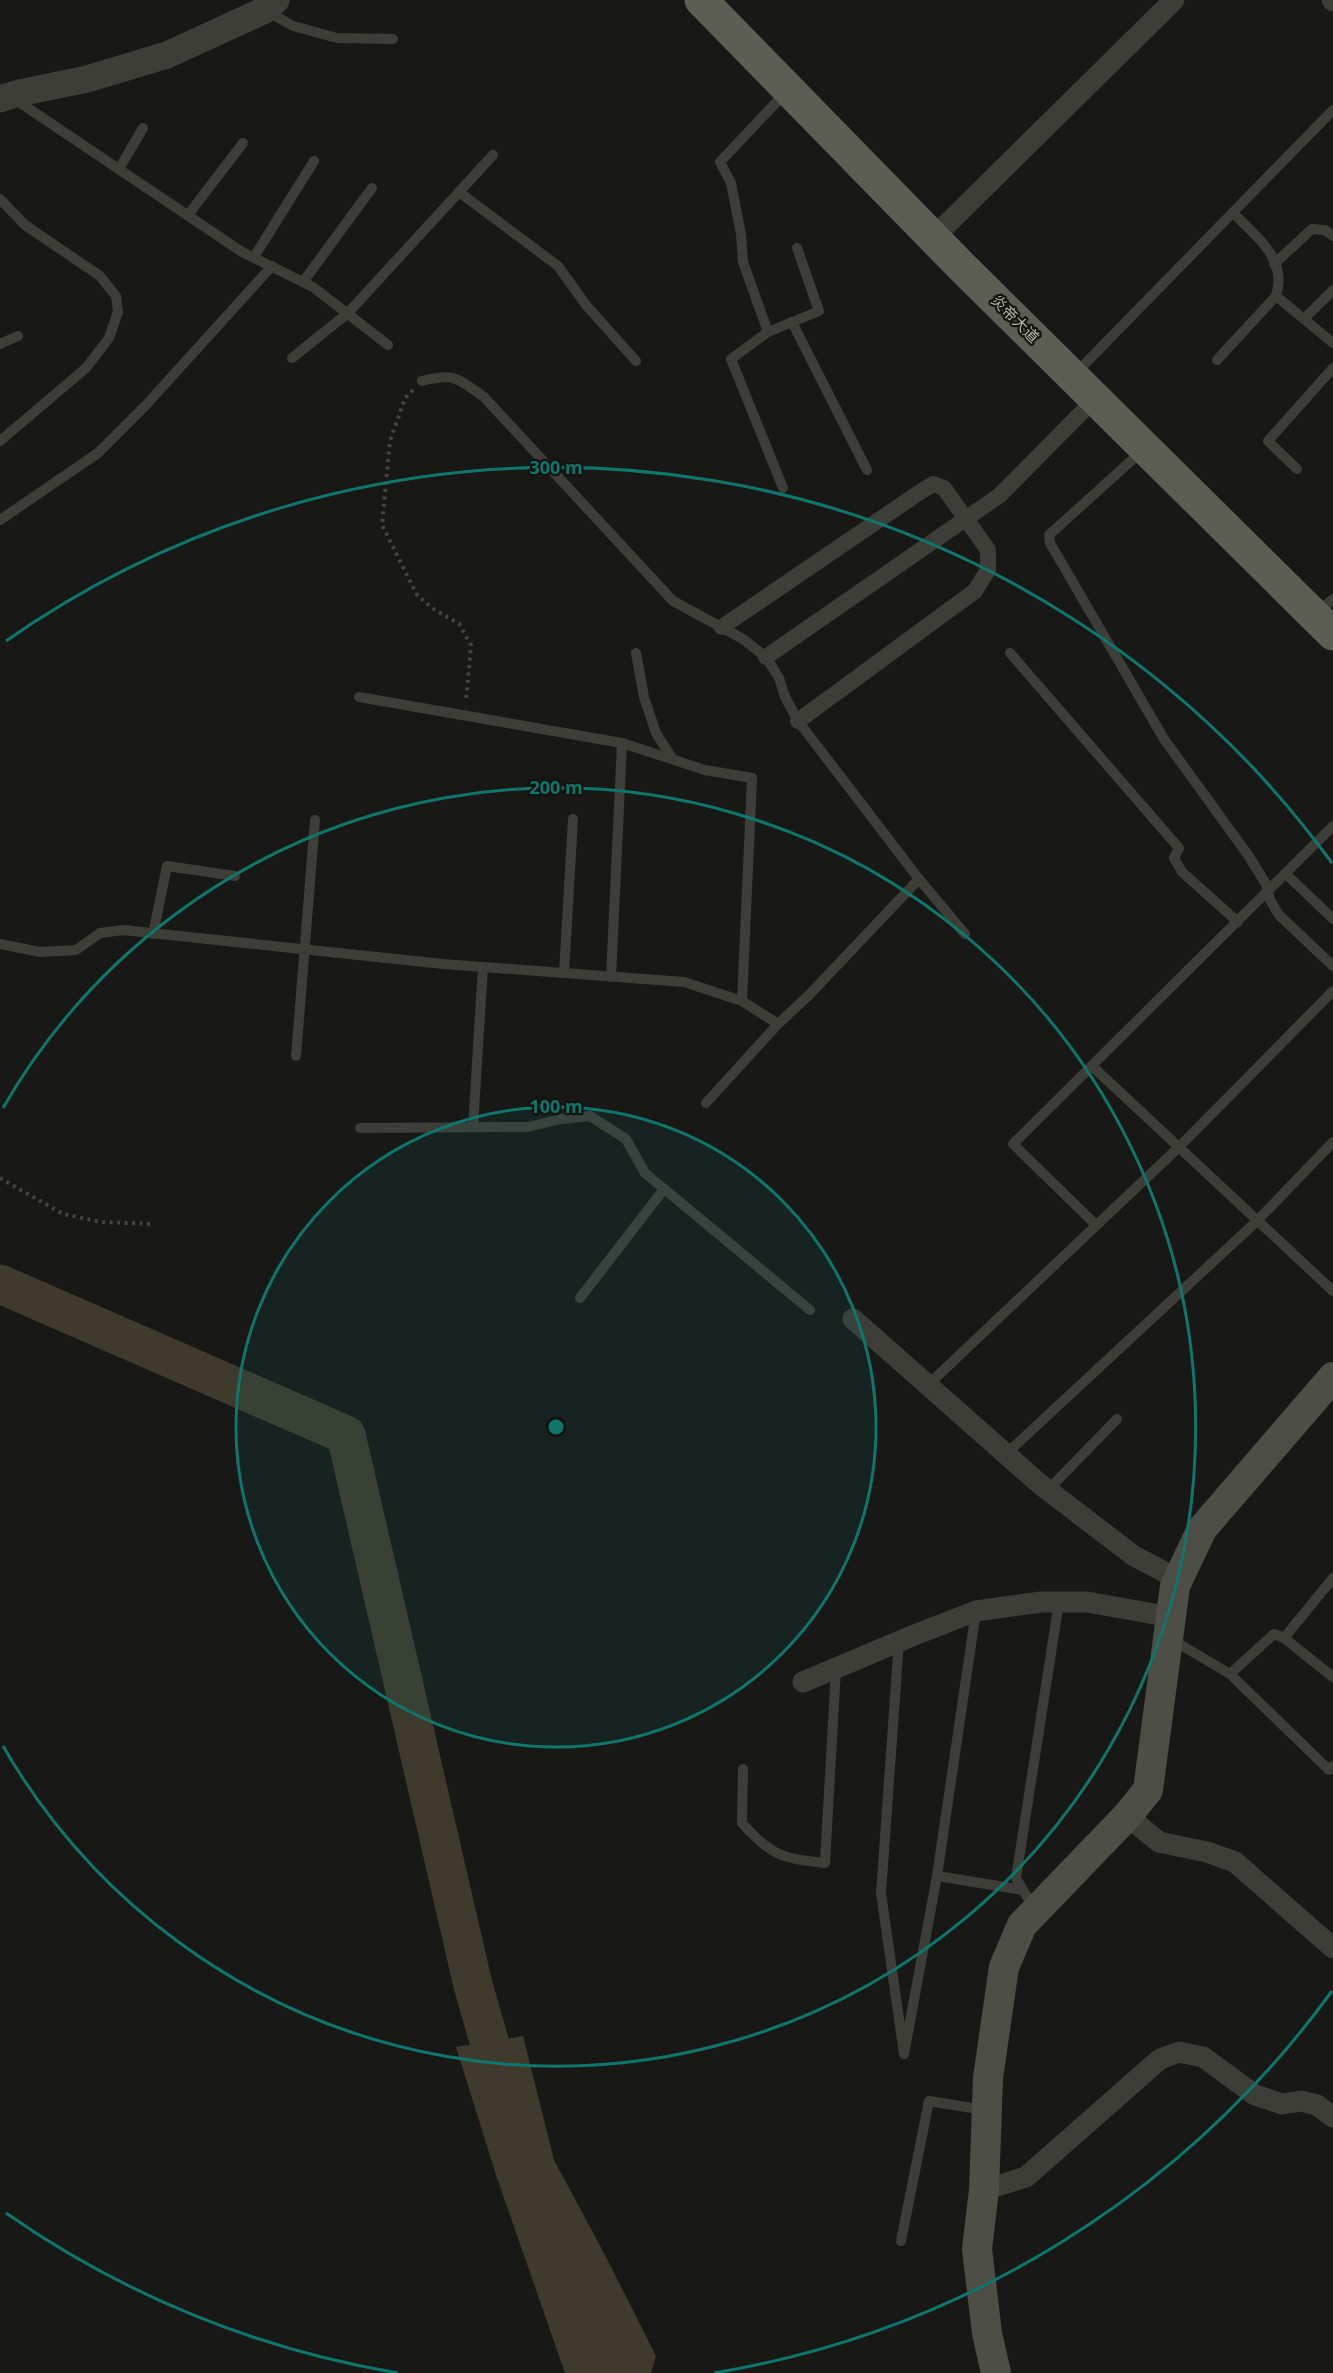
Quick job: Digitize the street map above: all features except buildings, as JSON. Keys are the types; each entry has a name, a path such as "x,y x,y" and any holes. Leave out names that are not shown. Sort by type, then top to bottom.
{"main road":[{"name":"炎帝大道","path":"701,0 933,238 1145,448 1327,616"},
{"path":"996,2373 987,2333 977,2249 984,2190 988,2078 1004,1967 1022,1925 1029,1900 1128,1816 1148,1790 1175,1586 1202,1529 1333,1377"}],"street":[{"path":"933,238 1163,4"},
{"path":"5,98 87,79 167,55 270,5"},
{"path":"766,657 1000,495 1084,387"},
{"path":"722,627 933,484 944,488 988,550 988,570 975,591 798,721"},
{"path":"853,1319 1048,1490 1134,1556 1178,1580"},
{"path":"803,1682 976,1611 1041,1602 1087,1602 1169,1628"},
{"path":"1128,1816 1159,1842 1207,1852 1234,1862 1333,1948"},
{"path":"984,2190 1026,2177 1160,2059 1179,2052 1203,2057 1255,2095 1282,2104 1302,2101 1317,2105 1333,2117"}],"lane":[{"path":"270,5 293,26 337,38 393,39"},
{"path":"768,332 743,262 741,234 731,183 720,162 788,89"},
{"path":"5,98 119,169 242,252 303,282 348,313 388,345"},
{"path":"1084,387 1233,213 1333,110"},
{"path":"119,169 143,128"},
{"path":"188,215 243,142"},
{"path":"292,358 348,313 493,155"},
{"path":"254,257 314,161"},
{"path":"303,282 372,188"},
{"path":"459,192 558,266 586,305 636,361"},
{"path":"0,199 25,225 100,276 116,296 118,312 109,338 86,368 0,441"},
{"path":"1217,360 1276,296 1280,284 1271,251 1233,213"},
{"path":"1275,264 1312,229 1325,230 1333,236"},
{"path":"783,488 731,359 768,332 819,311 797,248"},
{"path":"0,520 98,453 146,405 273,266"},
{"path":"1304,319 1333,290"},
{"path":"1276,296 1333,343"},
{"path":"792,322 867,470"},
{"path":"0,344 18,336"},
{"path":"1297,469 1268,441 1333,368"},
{"path":"422,381 438,376 453,376 484,397 673,601 743,639 766,657 798,721 919,879 966,934"},
{"path":"1145,448 1049,535 1050,543 1164,739 1248,855 1266,884 1279,915 1333,966"},
{"path":"636,653 644,697 656,733 672,758"},
{"path":"1010,653 1179,848 1174,858 1182,872 1238,922"},
{"path":"359,698 622,743 705,770 752,778 742,1001"},
{"path":"611,977 622,743"},
{"path":"564,973 573,819"},
{"path":"296,1056 315,820"},
{"path":"1096,1225 1013,1144 1333,826"},
{"path":"153,933 167,866 235,876"},
{"path":"1286,874 1333,919"},
{"path":"706,1103 778,1024 809,995 919,879"},
{"path":"0,944 40,952 76,950 100,933 123,930 483,967 684,982 742,1001 778,1024"},
{"path":"473,1127 483,967"},
{"path":"928,1385 1179,1147 1333,991"},
{"path":"1092,1066 1333,1291"},
{"path":"360,1128 528,1127 561,1119 590,1116 626,1140 645,1173 810,1310"},
{"path":"1006,1454 1257,1221 1333,1142"},
{"path":"580,1298 664,1189"},
{"path":"1048,1490 1117,1419"},
{"path":"1284,1638 1333,1578"},
{"path":"1029,1900 1016,1878 1059,1602"},
{"path":"899,1641 881,1893 904,2054 938,1876 976,1611"},
{"path":"1169,1628 1230,1674 1329,1770 1333,1766"},
{"path":"1230,1674 1274,1634 1284,1638 1333,1677"},
{"path":"743,1769 742,1823 761,1844 787,1858 825,1863 836,1669"},
{"path":"938,1876 1029,1900"},
{"path":"901,2241 929,2101 987,2111"}],"path":[{"path":"422,381 405,398 390,441 382,525 417,595 432,608 459,624 471,645 464,716"},
{"path":"0,1178 63,1214 101,1222 153,1224"}],"shaded area":[{"path":"523,2036 554,2160 656,2356 651,2373 565,2373 496,2175 456,2047"}],"waterway":[{"path":"0,1284 346,1435 473,1985 504,2093"}]}
